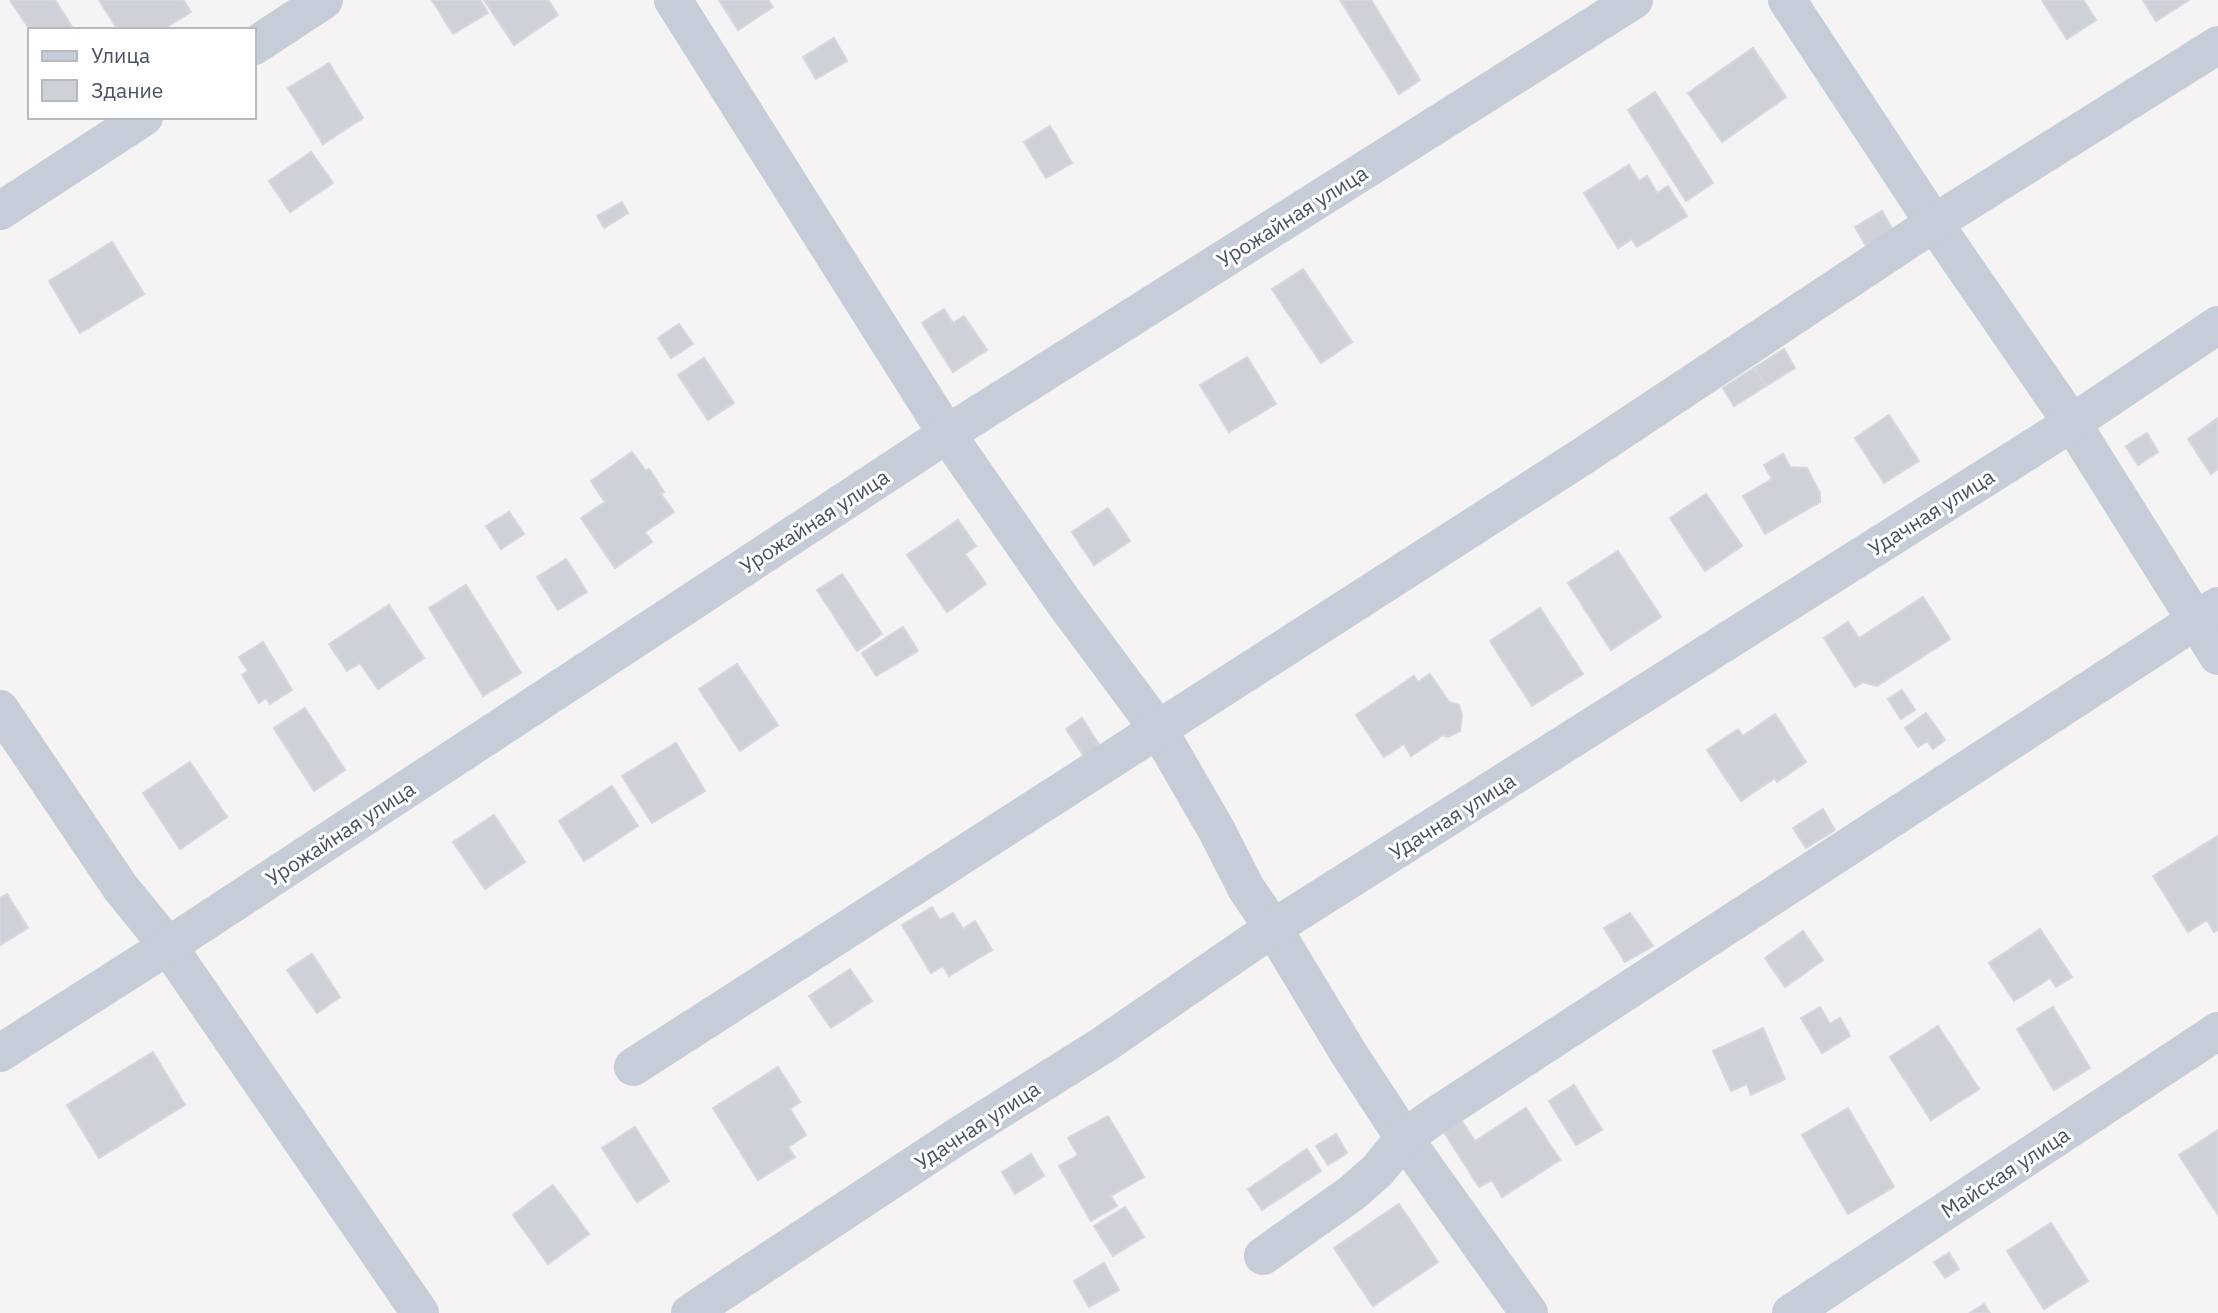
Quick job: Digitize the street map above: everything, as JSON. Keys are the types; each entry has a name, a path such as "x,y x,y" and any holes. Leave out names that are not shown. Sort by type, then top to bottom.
{"street":[{"path":"256,45 324,0"},
{"path":"673,0 947,433 1063,601 1158,729 1217,831 1245,888 1273,928 1349,1054 1404,1138 1529,1313"},
{"name":"Урожайная улица","path":"0,1053 168,946 947,433 1634,0"},
{"path":"1787,0 1934,223 2207,613 2218,656"},
{"path":"633,1067 1580,458 1934,223 2218,46"},
{"path":"0,211 141,119"},
{"name":"Удачная улица","path":"690,1313 958,1136 1103,1045 1273,928 2072,422 2218,325"},
{"path":"1263,1256 1352,1193 1378,1170 1404,1138 1447,1108 2207,613"},
{"path":"0,709 120,887 168,946 420,1313"},
{"name":"Майская улица","path":"1791,1313 2218,1031"}],"building":[{"path":"10,0 55,0 73,28 29,28"},
{"path":"99,0 183,0 191,12 165,28 117,28"},
{"path":"432,0 480,0 488,13 453,34"},
{"path":"484,0 548,0 558,15 514,45"},
{"path":"719,0 768,0 773,7 738,30"},
{"path":"1340,0 1371,0 1420,80 1399,94"},
{"path":"2042,0 2083,0 2096,20 2067,39"},
{"path":"2143,0 2189,0 2156,21"},
{"path":"834,38 847,61 816,79 803,57"},
{"path":"1753,48 1786,97 1722,142 1688,93"},
{"path":"329,63 363,118 323,144 288,88"},
{"path":"1655,92 1713,183 1686,201 1628,110"},
{"path":"1050,126 1072,163 1046,178 1024,142"},
{"path":"311,152 333,183 290,212 269,181"},
{"path":"1629,165 1639,181 1647,176 1657,193 1668,186 1687,216 1637,247 1632,239 1618,248 1584,193"},
{"path":"622,202 628,213 604,228 597,216"},
{"path":"1882,211 1893,230 1866,246 1855,227"},
{"path":"112,242 144,294 80,333 49,281"},
{"path":"1303,269 1352,342 1321,363 1272,289"},
{"path":"944,309 953,323 964,316 987,350 953,372 922,323"},
{"path":"679,324 693,344 671,358 658,338"},
{"path":"1784,349 1795,368 1766,386 1754,368"},
{"path":"1247,357 1276,404 1229,432 1200,385"},
{"path":"704,358 734,403 708,420 678,375"},
{"path":"1754,368 1766,386 1734,406 1723,388"},
{"path":"1889,415 1919,461 1884,483 1855,438"},
{"path":"2218,418 2218,469 2211,474 2188,439"},
{"path":"2147,433 2158,452 2138,465 2126,446"},
{"path":"632,452 646,471 649,469 664,492 661,494 674,512 645,532 652,542 615,568 581,518 605,502 591,481"},
{"path":"1783,454 1790,467 1807,468 1820,493 1820,502 1765,534 1743,496 1772,479 1764,465"},
{"path":"1706,494 1742,546 1705,571 1670,518"},
{"path":"1108,508 1130,541 1094,565 1072,532"},
{"path":"509,512 524,534 501,549 486,526"},
{"path":"958,520 976,546 965,554 986,584 947,612 907,555"},
{"path":"1618,551 1661,617 1611,650 1568,583"},
{"path":"566,559 587,592 558,610 537,577"},
{"path":"842,574 882,634 857,651 817,590"},
{"path":"466,585 521,673 483,696 429,608"},
{"path":"1923,597 1950,639 1877,686 1863,682 1855,687 1824,638 1848,622 1859,638"},
{"path":"389,605 424,658 378,689 360,663 347,671 329,644"},
{"path":"1540,608 1583,674 1532,706 1490,641"},
{"path":"903,627 918,651 876,676 862,653"},
{"path":"263,642 292,690 270,704 266,698 259,703 242,675 248,671 239,657"},
{"path":"737,664 778,725 740,751 699,689"},
{"path":"1430,674 1449,702 1459,705 1462,715 1460,731 1448,737 1443,735 1411,756 1404,744 1384,757 1356,715 1414,676 1418,682"},
{"path":"1902,690 1915,710 1901,719 1888,699"},
{"path":"305,708 345,770 314,791 274,728"},
{"path":"1926,713 1945,740 1933,749 1927,741 1918,747 1905,728"},
{"path":"1775,714 1806,762 1777,782 1775,778 1741,801 1707,750 1738,729 1743,736"},
{"path":"1082,718 1103,751 1087,761 1066,729"},
{"path":"676,743 705,791 652,823 622,776"},
{"path":"190,762 227,817 180,849 143,793"},
{"path":"612,786 638,826 584,861 559,821"},
{"path":"1823,809 1835,830 1806,848 1793,828"},
{"path":"494,815 525,862 485,889 453,842"},
{"path":"2218,836 2218,930 2214,932 2207,920 2188,932 2153,876"},
{"path":"7,894 28,928 0,945 0,898"},
{"path":"932,907 940,920 953,913 963,929 975,921 992,950 949,976 943,966 931,973 902,925"},
{"path":"1630,913 1653,946 1625,962 1604,928"},
{"path":"2040,929 2072,977 2056,987 2050,978 2014,1001 1989,963"},
{"path":"1803,931 1823,960 1785,987 1765,958"},
{"path":"312,954 340,997 317,1013 287,970"},
{"path":"850,969 872,1001 831,1028 809,996"},
{"path":"1820,1007 1830,1024 1840,1018 1850,1036 1822,1053 1801,1018"},
{"path":"2053,1007 2090,1068 2054,1090 2017,1029"},
{"path":"1938,1026 1979,1089 1931,1120 1890,1057"},
{"path":"1763,1028 1785,1079 1751,1095 1747,1084 1731,1091 1713,1051"},
{"path":"153,1052 185,1105 99,1158 67,1105"},
{"path":"778,1067 800,1102 790,1109 806,1135 788,1147 795,1157 758,1180 713,1108"},
{"path":"1574,1085 1602,1130 1576,1145 1549,1101"},
{"path":"1526,1108 1560,1160 1502,1197 1492,1180 1479,1187 1444,1132 1461,1120 1475,1141"},
{"path":"1848,1108 1894,1187 1848,1214 1802,1135"},
{"path":"1108,1116 1144,1177 1111,1196 1117,1206 1091,1221 1059,1166 1078,1155 1068,1138"},
{"path":"635,1127 669,1181 637,1202 602,1148"},
{"path":"2218,1130 2218,1215 2179,1155"},
{"path":"1336,1134 1347,1153 1328,1165 1316,1146"},
{"path":"1307,1149 1321,1171 1262,1210 1248,1189"},
{"path":"1031,1154 1044,1176 1015,1194 1002,1172"},
{"path":"553,1185 589,1234 548,1264 513,1215"},
{"path":"1399,1204 1438,1262 1373,1306 1334,1248"},
{"path":"1125,1207 1144,1237 1113,1256 1094,1226"},
{"path":"2051,1223 2088,1281 2044,1309 2007,1251"},
{"path":"1949,1253 1959,1269 1945,1278 1934,1262"},
{"path":"1104,1263 1119,1290 1089,1307 1074,1281"},
{"path":"1984,1304 1990,1313 1970,1313"}]}
